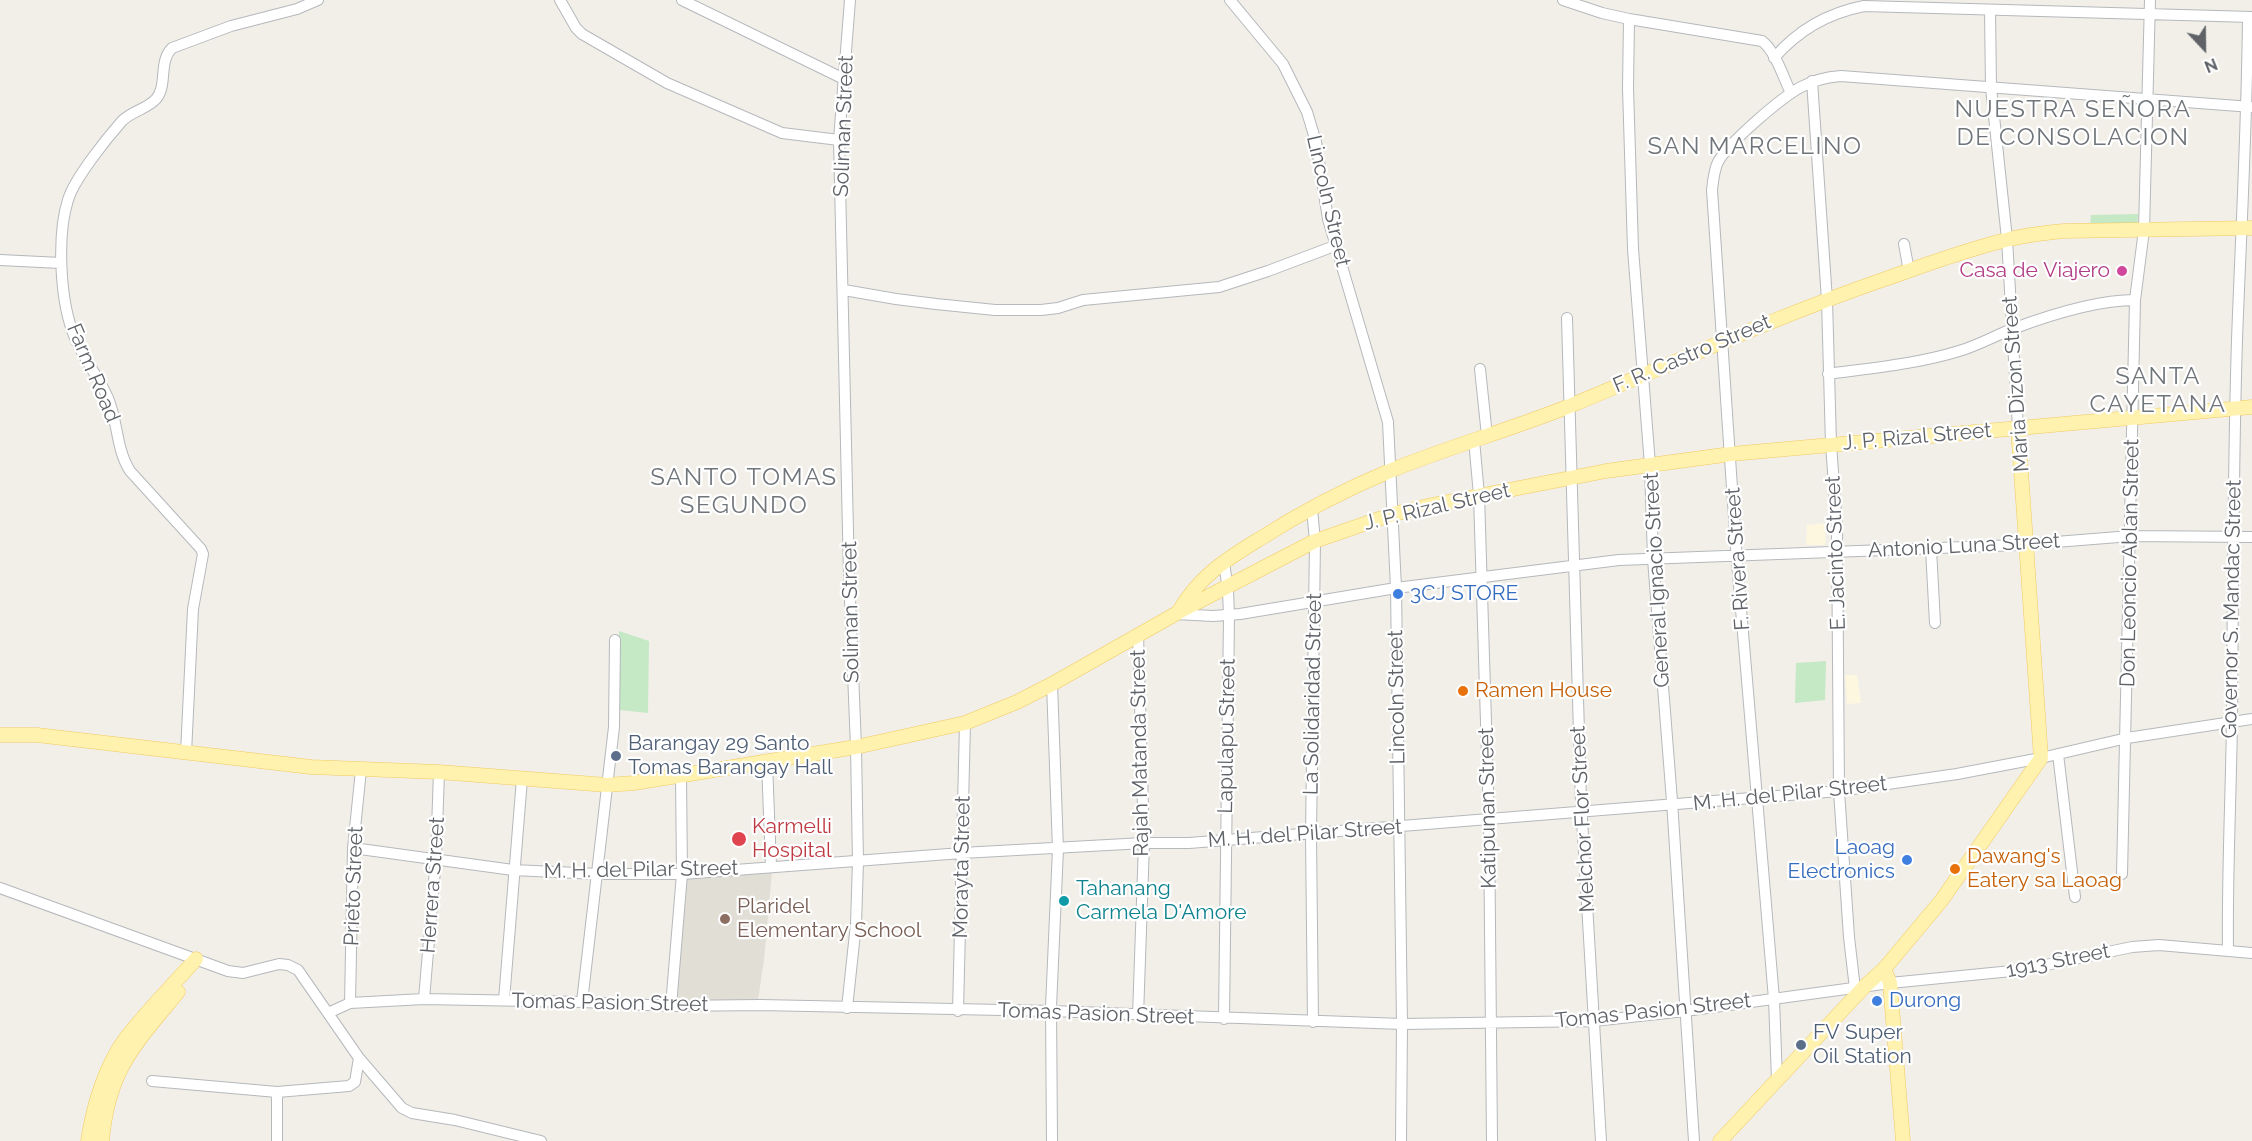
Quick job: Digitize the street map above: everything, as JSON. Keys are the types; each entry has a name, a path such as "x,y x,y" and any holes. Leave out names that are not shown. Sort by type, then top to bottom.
{"main road":[{"name":"F. R. Castro Street","path":"1177,613 1193,588 1224,562 1275,529 1391,470 1569,406 1723,340 1827,300 2007,239 2064,231 2247,228"},
{"name":"J. P. Rizal Street","path":"0,735 37,735 186,753 361,770 440,772 607,785 634,783 856,747 965,723 1017,702 1052,684 1138,634 1315,541 1393,514 1571,477 1731,454 2252,407"},
{"name":"Maria Dizon Street","path":"2018,428 2041,758"},
{"path":"1720,1141 1859,988 1884,969 1957,880 2041,758"},
{"path":"88,1141 91,1120 103,1080 124,1040 200,961"},
{"path":"102,1141 112,1084 131,1048 200,961"},
{"path":"1884,969 1890,983 1903,1141"}],"street":[{"name":"Farm Road","path":"186,753 193,609 203,554 123,460 108,398 80,350 71,329 61,263 64,219 72,190 122,122 158,96 168,52 185,43 231,26 297,9 318,0"},
{"path":"561,0 576,28 582,34 667,83 782,133 839,140"},
{"path":"682,0 844,79"},
{"name":"Soliman Street","path":"848,1008 856,924 858,862 839,140 850,0"},
{"name":"Lincoln Street","path":"1230,0 1283,64 1303,100 1316,142 1328,219 1388,422 1396,588 1401,1141"},
{"path":"1563,0 1629,19 1754,39 1767,45 1791,93"},
{"name":"Don Leoncio Ablan Street","path":"2122,874 2127,738 2135,300 2144,230 2150,0"},
{"path":"1774,58 1787,42 1805,30 1831,16 1864,6 2250,17"},
{"name":"Maria Dizon Street","path":"1990,10 1991,88 2007,239 2018,428"},
{"name":"Governor S. Mandac Street","path":"2228,950 2232,536 2236,408 2247,228 2250,17"},
{"name":"General Ignacio Street","path":"1629,19 1628,88 1633,249 1650,465 1653,559 1694,1141"},
{"path":"1812,81 1841,76 2249,107"},
{"name":"F. Rivera Street","path":"1777,1080 1774,999 1736,556 1712,190 1718,163 1734,142 1791,93 1812,81"},
{"name":"E. Jacinto Street","path":"1812,81 1827,300 1828,374 1837,528 1840,671 1839,791 1849,937 1859,988"},
{"path":"1904,244 1909,271"},
{"path":"844,290 896,299 995,310 1041,310 1104,297 1219,287 1336,245"},
{"path":"0,260 61,263"},
{"path":"1828,374 1931,359 1973,347 2013,329 2096,305 2135,300"},
{"name":"Melchor Flor Street","path":"1567,318 1582,813 1601,1141"},
{"name":"Katipunan Street","path":"1480,369 1479,495 1489,820 1492,1141"},
{"name":"La Solidaridad Street","path":"1312,509 1315,541 1311,834 1313,1022"},
{"name":"Antonio Luna Street","path":"1177,613 1229,616 1315,600 1573,564 1931,549 2131,536 2252,537"},
{"path":"1931,549 1935,623"},
{"name":"Lapulapu Street","path":"1224,562 1229,616 1224,1019"},
{"name":"Rajah Matanda Street","path":"1138,634 1143,843 1138,1016"},
{"path":"582,1002 614,726 615,640"},
{"path":"1052,684 1055,714 1058,849 1051,1011 1052,1141"},
{"name":"M. H. del Pilar Street","path":"353,848 513,870 598,874 682,874 962,853 1143,843 1189,843 1839,791 2041,758 2127,738 2252,719"},
{"name":"Morayta Street","path":"958,1011 965,723"},
{"path":"2058,754 2075,897"},
{"path":"766,762 771,867"},
{"name":"Prieto Street","path":"350,1003 353,848 361,770"},
{"name":"Herrera Street","path":"424,999 436,858 440,772"},
{"path":"671,1006 682,874 681,776"},
{"path":"504,1000 522,779"},
{"path":"0,888 228,971 243,973 279,964 288,965 298,970 359,1058 396,1103 412,1113 455,1120 541,1141"},
{"name":"1913 Street","path":"1859,988 2022,970 2132,947 2159,945 2252,953"},
{"name":"Tomas Pasion Street","path":"328,1013 350,1003 424,999 671,1006 760,1005 958,1011 1051,1011 1401,1024 1594,1022 1859,988"},
{"path":"152,1081 277,1092 352,1085 355,1082 359,1058"},
{"path":"277,1092 277,1141"}],"shaded area":[{"path":"1826,523 1825,545 1806,545 1807,525"},
{"path":"1845,675 1857,675 1861,703 1847,704"},
{"name":"Plaridel Elementary School","path":"772,872 758,1000 676,1003 684,878"}],"green space":[{"path":"2138,214 2137,226 2090,227 2091,215"},
{"path":"619,631 649,641 648,713 620,710"},
{"path":"1826,661 1825,700 1795,703 1796,663"}],"place":[{"name":"Casa de Viajero","path":"2122,271"},
{"name":"3CJ STORE","path":"1398,594"},
{"name":"Ramen House","path":"1463,691"},
{"name":"Barangay 29 Santo Tomas Barangay Hall","path":"616,756"},
{"name":"Karmelli Hospital","path":"739,839"},
{"name":"Laoag Electronics","path":"1907,860"},
{"name":"Dawang's Eatery sa Laoag","path":"1955,869"},
{"name":"Tahanang Carmela D'Amore","path":"1064,901"},
{"name":"Plaridel Elementary School","path":"725,919"},
{"name":"Durong","path":"1877,1001"},
{"name":"FV Super Oil Station","path":"1801,1045"}],"district":[{"name":"NUESTRA SEÑORA DE CONSOLACION","path":"2073,124"},
{"name":"SAN MARCELINO","path":"1755,147"},
{"name":"SANTA CAYETANA","path":"2158,391"},
{"name":"SANTO TOMAS SEGUNDO","path":"744,492"}]}
